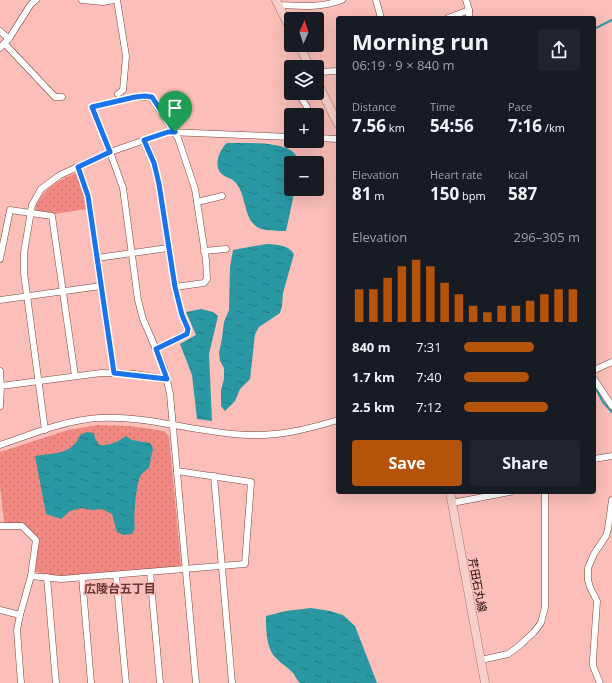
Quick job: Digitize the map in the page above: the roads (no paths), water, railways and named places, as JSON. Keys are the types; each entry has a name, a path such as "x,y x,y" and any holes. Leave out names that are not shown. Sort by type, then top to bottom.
{"main road":[{"path":"277,2 284,16"},
{"path":"324,96 336,120"},
{"name":"芹田石丸線","path":"450,494 485,683"}],"street":[{"path":"4,44 31,4 36,0"},
{"path":"82,0 103,2 116,0 126,56 123,90 118,94"},
{"path":"277,2 320,3 328,5 342,0"},
{"path":"376,0 380,16"},
{"path":"466,0 469,10 468,16"},
{"path":"453,16 469,10"},
{"path":"0,31 4,44 55,97 62,97"},
{"path":"324,72 336,71"},
{"path":"175,287 204,283 207,279 195,190 175,132 152,97 135,97 91,105 123,188 138,300 142,319 156,349 167,379 170,394 196,683"},
{"path":"45,430 24,273 24,253 30,213 32,205 41,189 53,180 110,152 168,132 284,136"},
{"path":"324,138 336,139"},
{"path":"144,140 154,163 159,184 175,287 182,315 188,329 187,334 156,349"},
{"path":"78,167 86,189 114,373"},
{"path":"197,202 222,196"},
{"path":"0,259 10,210 52,216 75,376"},
{"path":"97,258 168,248"},
{"path":"204,251 226,249"},
{"path":"0,300 101,286"},
{"path":"596,369 612,362"},
{"path":"0,371 0,406"},
{"path":"1,386 75,376 114,373 167,379"},
{"path":"596,382 612,406"},
{"path":"0,445 68,423 99,418 119,418 230,434 266,436 302,431 336,421"},
{"path":"596,459 612,456"},
{"path":"31,576 61,579 245,564 251,482 177,471"},
{"path":"214,476 232,683"},
{"path":"452,503 499,494"},
{"path":"481,660 508,654 519,646 541,623 545,607 545,494"},
{"path":"600,683 593,666 597,601 588,580 588,568 594,554 606,536 612,500"},
{"path":"0,526 22,526 36,540 31,576 20,615 18,630 21,683"},
{"path":"150,572 160,683"},
{"path":"116,575 126,683"},
{"path":"47,577 56,683"},
{"path":"82,577 91,683"},
{"path":"0,610 20,615"}],"water":[{"path":"227,143 263,144 282,147 290,150 296,155 284,156 284,196 294,196 286,231 261,229 250,219 242,194 236,183 221,174 219,171 218,162 222,148"},
{"path":"266,244 288,248 294,254 283,293 282,306 280,313 259,327 255,334 250,379 240,389 235,401 225,411 221,406 221,390 224,379 224,368 220,361 219,353 224,322 229,310 230,267 233,250"},
{"path":"201,309 213,312 218,316 209,354 212,421 197,419 192,375 180,344 196,335 186,312"},
{"path":"87,432 94,433 99,445 113,443 126,436 132,440 150,443 153,448 149,468 142,474 139,481 136,495 135,528 132,534 123,535 117,532 112,514 102,509 91,510 82,508 70,511 61,519 46,514 35,456 67,450 77,442 80,435"},
{"path":"311,608 343,615 355,626 377,683 300,683 294,674 276,658 268,644 266,616 286,611"}],"waterway":[{"path":"596,28 612,20"},
{"path":"596,389 603,402 612,412"}],"district":[{"name":"広陵台五丁目","path":"120,588"}]}
